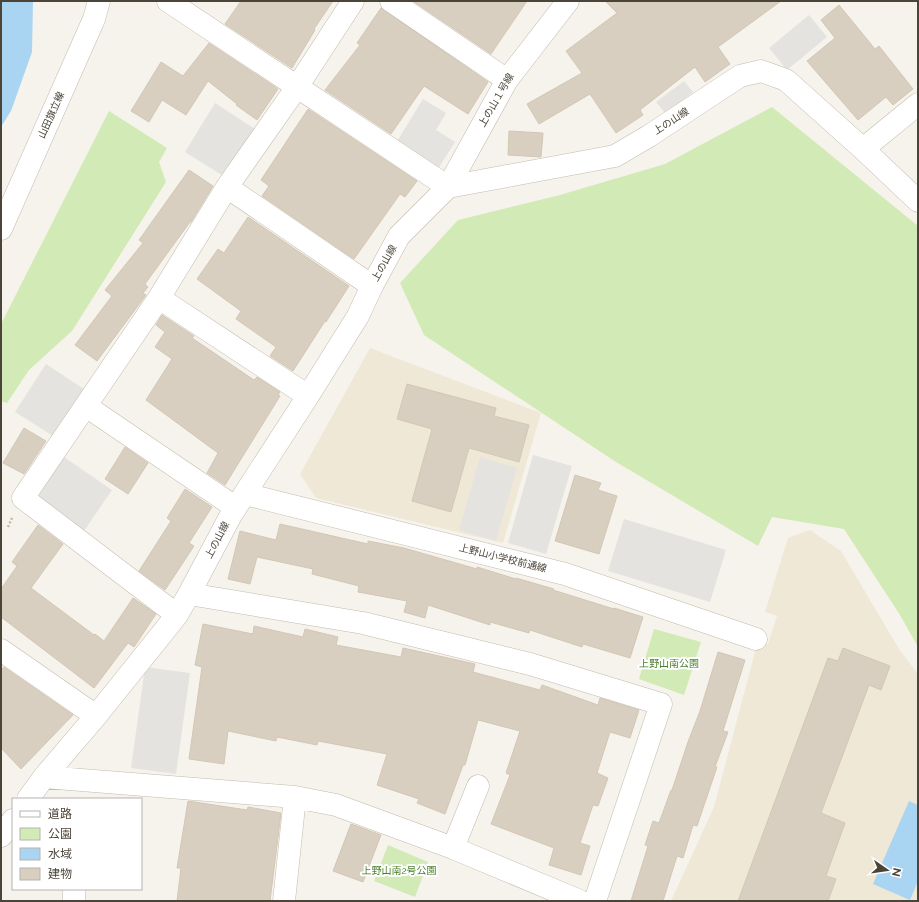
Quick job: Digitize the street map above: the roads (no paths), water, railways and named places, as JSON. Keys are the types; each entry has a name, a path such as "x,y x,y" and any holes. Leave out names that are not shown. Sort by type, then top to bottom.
{"street":[{"name":"山田旗立線","path":"1,229 94,19 99,1"},
{"path":"168,1 448,187"},
{"path":"176,615 23,498 159,298 227,187 297,87 353,1"},
{"path":"391,1 507,80"},
{"name":"上の山１号線","path":"448,187 507,80 568,1"},
{"name":"上の山線","path":"29,798 44,777 96,716 176,615 240,501 358,316 372,286 399,236 448,187 615,156 649,136 740,76 761,71 786,80 918,201"},
{"path":"863,149 918,104"},
{"path":"227,187 372,286"},
{"path":"159,298 308,396"},
{"path":"86,406 240,501"},
{"name":"上野山小学校前通線","path":"240,501 565,574 756,639"},
{"path":"189,594 363,623 530,664 661,704 595,901"},
{"path":"1,650 96,716"},
{"path":"44,777 295,797 336,805 453,848 580,901"},
{"path":"453,848 478,786"},
{"path":"284,901 295,797"},
{"path":"1,836 12,821"},
{"path":"74,890 74,901"}],"water":[{"path":"1,1 33,1 32,52 11,111 1,127"},
{"path":"909,801 918,805 918,881 910,900 873,884"}],"park label":[{"name":"上野山南公園","path":"669,663"},
{"name":"上野山南2号公園","path":"399,870"}]}
